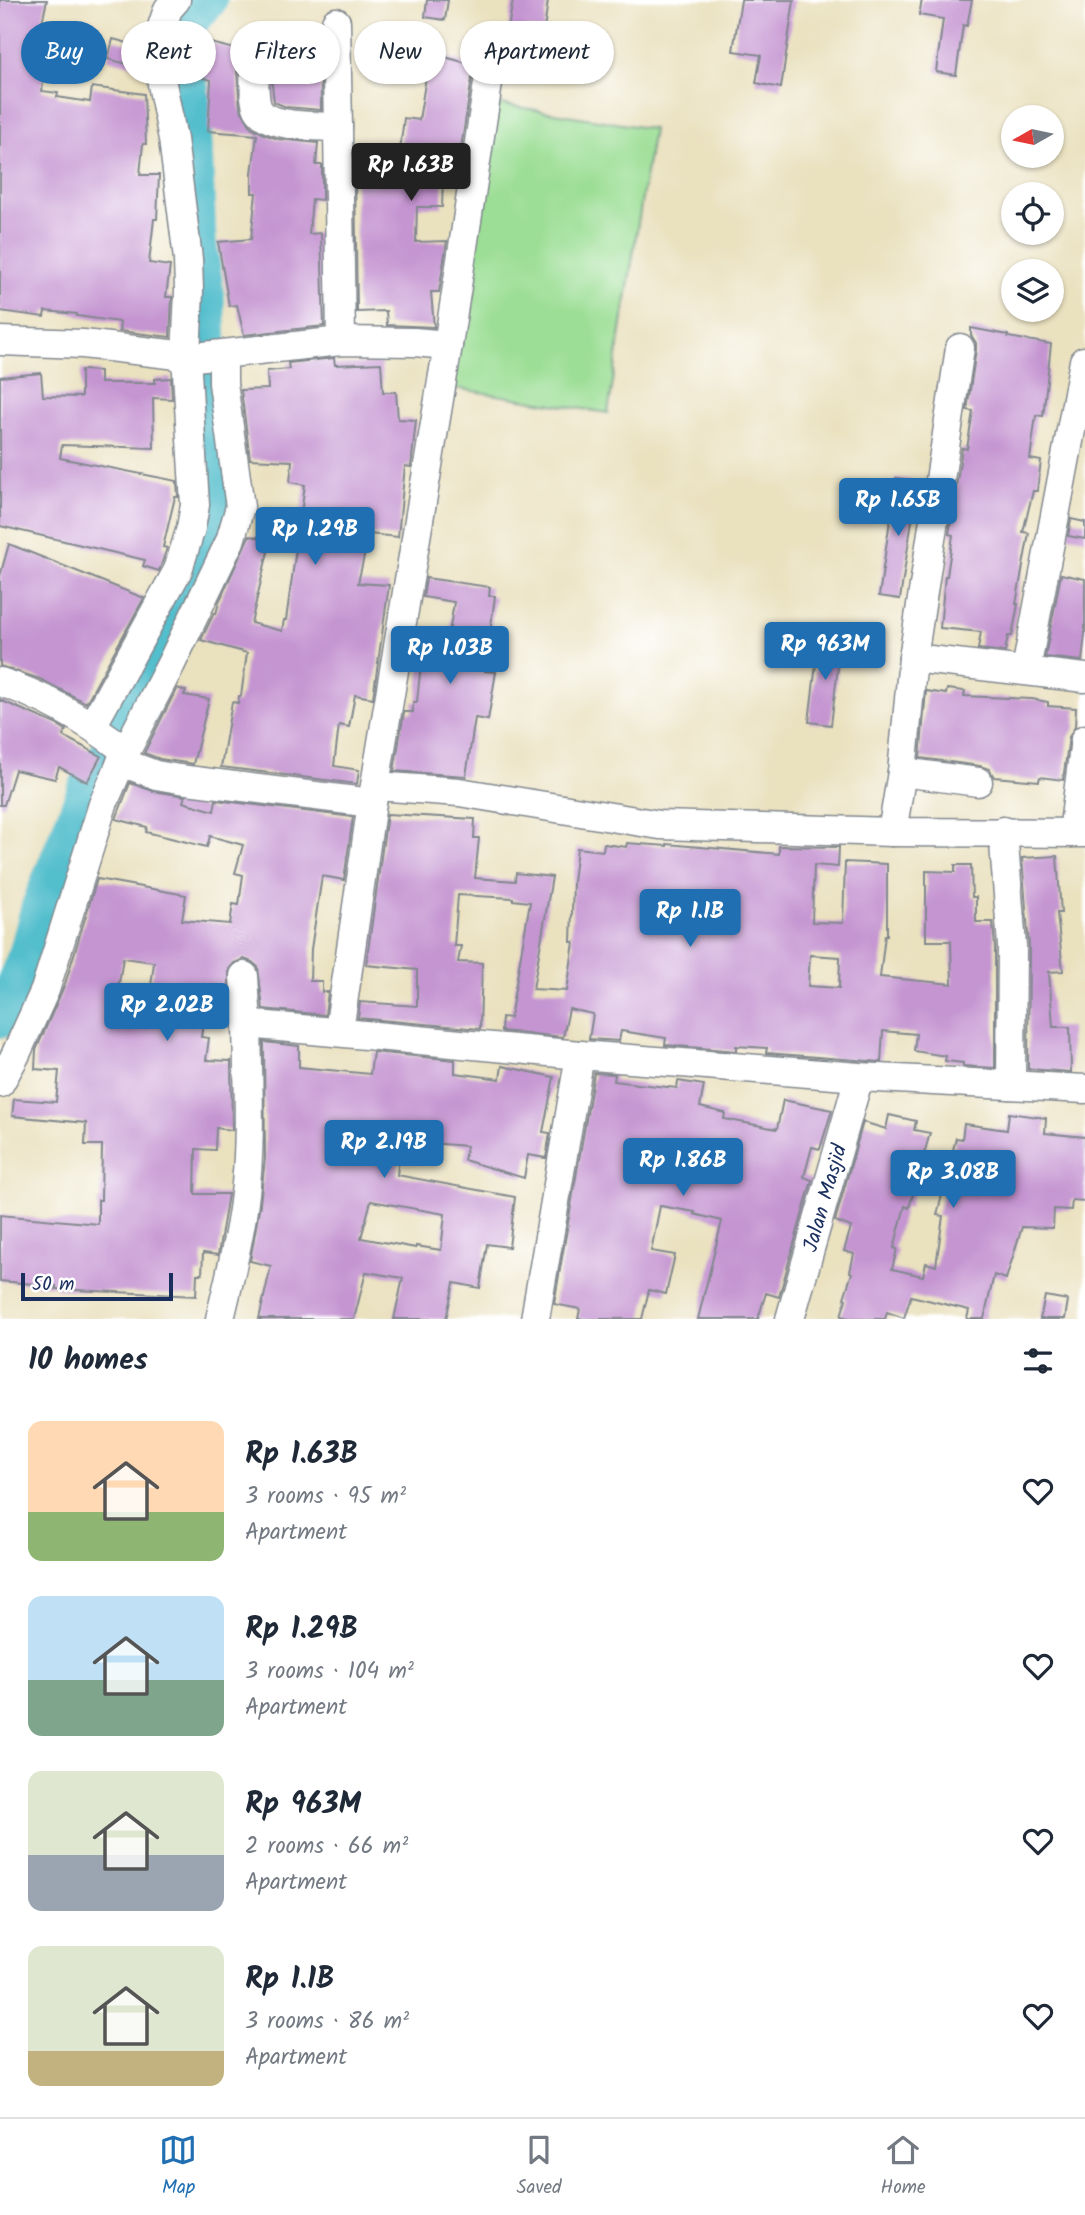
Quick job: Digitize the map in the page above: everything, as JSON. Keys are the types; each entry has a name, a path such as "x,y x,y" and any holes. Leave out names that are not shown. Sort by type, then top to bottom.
{"street":[{"path":"0,1083 32,1023 45,990 103,804 112,743 178,570 195,505 194,468 205,356 189,291 188,259 173,139 162,84 159,51 168,9 176,0"},
{"path":"255,84 256,102 267,119 280,123 338,127"},
{"path":"337,84 341,341"},
{"path":"339,1031 488,84"},
{"path":"0,341 83,344 205,356 341,341 448,345"},
{"path":"892,832 902,772 914,658 960,348"},
{"path":"112,743 200,603 230,541 237,520 239,496 223,383 205,356"},
{"path":"1026,670 1084,361"},
{"path":"914,658 1085,678"},
{"path":"0,682 43,699 156,775 374,795 459,792 660,825 892,832 1079,833 1085,739"},
{"path":"902,772 978,782"},
{"path":"1003,831 1013,946 1011,1085"},
{"path":"220,1319 239,1238 248,1147 244,976"},
{"path":"247,1024 580,1055 859,1077 1085,1089"},
{"path":"535,1319 580,1055"},
{"name":"Jalan Masjid","path":"790,1319 859,1077"}],"green space":[{"path":"487,102 653,129 608,413 442,386"}],"building":[{"path":"0,0 47,0 42,21 21,21 21,84 43,84 42,91 58,93 57,97 90,102 92,87 144,94 146,144 143,144 140,175 159,175 157,219 154,219 149,263 170,266 166,297 172,297 170,337 119,331 120,322 77,314 45,311 44,317 0,311"},
{"path":"427,0 448,0 445,20 425,17"},
{"path":"513,0 548,0 545,21 509,21"},
{"path":"741,0 794,0 781,88 756,83 761,55 733,51"},
{"path":"922,0 972,0 967,26 963,25 956,75 936,72 943,19 919,15"},
{"path":"113,39 121,41 121,62 108,59"},
{"path":"216,44 230,48 230,84 238,84 240,108 251,127 278,139 318,143 316,165 322,165 322,200 312,199 309,234 321,233 324,326 244,335 237,305 229,306 218,242 251,239 256,193 252,193 252,173 257,135 208,131 211,84 216,84"},
{"path":"446,57 460,61 460,84 471,84 456,180 443,179 442,207 417,207 416,242 447,241 439,292 431,292 434,327 387,325 386,311 357,312 355,173 397,174 404,118 419,120 425,84 446,84"},
{"path":"272,84 321,84 321,110 286,107 274,102"},
{"path":"971,328 1051,344 1043,416 1036,415 1030,459 1041,461 1037,491 1033,491 1023,532 1029,533 1012,636 1008,636 1005,652 978,649 981,632 940,628 945,576 953,535 949,534 962,448 967,449 973,411 967,410 976,350"},
{"path":"334,358 335,365 381,363 383,392 396,392 398,419 416,420 411,467 405,466 398,537 369,534 358,583 389,585 373,698 355,695 349,727 339,725 334,766 359,770 357,784 221,767 232,702 238,703 241,696 247,653 201,640 214,613 216,614 249,536 271,539 251,623 282,631 286,620 305,485 290,482 292,461 250,459 241,390 268,389 267,371 289,369 288,363"},
{"path":"81,370 100,371 100,383 155,383 155,379 171,378 172,399 153,398 154,448 62,445 60,458 177,481 178,497 175,497 163,547 167,548 159,571 143,566 145,560 0,526 0,377 41,373 43,396 81,397"},
{"path":"896,478 918,481 900,599 879,596"},
{"path":"1071,519 1085,522 1085,539 1068,536"},
{"path":"9,544 144,598 86,703 40,679 0,666 0,576"},
{"path":"1061,574 1085,579 1082,661 1045,657"},
{"path":"426,578 490,587 489,596 495,596 485,671 496,672 488,720 475,718 466,776 394,771 404,712 413,712 413,702 417,702 423,644 447,646 454,602 423,597"},
{"path":"819,639 841,642 831,725 809,722"},
{"path":"177,688 186,691 184,695 209,699 193,764 160,759 144,753"},
{"path":"947,689 965,691 964,696 1032,699 1048,702 1048,706 1076,708 1075,727 1069,737 1063,780 994,777 989,769 980,766 920,758 926,691 946,694"},
{"path":"0,700 58,725 66,730 63,736 101,756 87,782 59,767 55,779 15,770 4,805 0,805"},
{"path":"130,783 153,791 185,796 183,802 214,811 216,800 353,817 344,880 322,876 311,949 310,981 322,981 322,992 328,992 325,1015 263,1009 258,967 244,959 234,963 229,969 229,1001 207,998 201,1037 209,1038 206,1060 231,1061 232,1130 216,1128 215,1150 196,1149 195,1194 228,1194 218,1255 203,1253 202,1274 197,1274 196,1296 56,1289 56,1286 0,1281 0,1215 98,1224 102,1145 85,1145 86,1123 12,1116 14,1099 56,1102 59,1071 35,1069 36,1050 65,984 97,879 186,895 182,920 230,924 233,904 239,905 243,875 235,873 243,845 210,836 207,847 146,832 147,827 116,819","holes":["123,958 154,962 150,994 118,989"]},
{"path":"387,814 475,819 474,838 479,838 475,878 515,881 516,873 552,877 533,989 567,991 574,942 571,942 577,848 603,851 604,844 626,847 627,843 667,844 779,854 779,846 839,847 838,867 814,865 812,922 843,923 845,862 887,864 887,935 880,977 952,984 951,941 926,941 926,871 955,872 955,865 971,865 972,897 976,897 976,922 993,922 995,1068 963,1066 963,1063 945,1061 946,1056 914,1051 916,1034 883,1031 881,1062 766,1053 767,1048 736,1046 736,1051 665,1045 666,1038 621,1031 619,1041 589,1039 593,1014 569,1009 563,1037 501,1031 502,1017 510,1018 530,902 513,898 458,895 454,946 461,946 458,962 482,963 480,1029 358,1018 360,1002 417,1006 417,970 366,965","holes":["810,955 840,957 839,988 808,986"]},
{"path":"1057,856 1061,913 1057,913 1063,971 1049,972 1053,1027 1070,1027 1071,1072 1028,1069 1029,946 1022,858"},
{"path":"264,1042 299,1046 299,1067 370,1074 373,1052 455,1060 455,1073 500,1079 502,1066 554,1077 543,1132 550,1133 546,1158 528,1155 524,1178 464,1160 467,1146 429,1143 427,1150 401,1142 397,1175 515,1197 509,1247 487,1244 480,1288 454,1283 446,1319 394,1319 403,1278 366,1272 354,1319 259,1319 271,1266 250,1261 265,1158","holes":["371,1201 445,1214 441,1250 361,1238"]},
{"path":"594,1073 615,1074 614,1081 638,1084 677,1088 678,1081 704,1085 700,1107 725,1113 724,1119 777,1129 783,1100 832,1110 820,1149 812,1147 804,1177 812,1180 779,1297 766,1293 758,1319 698,1319 722,1221 694,1214 695,1212 660,1206 651,1251 675,1255 666,1294 649,1290 642,1319 578,1319 580,1309 554,1304"},
{"path":"1009,1113 1046,1118 1045,1133 1085,1137 1085,1201 1072,1200 1071,1210 1054,1209 1053,1228 1022,1227 1006,1279 994,1275 984,1319 967,1319 969,1310 911,1296 904,1318 887,1312 885,1319 852,1319 841,1316 854,1254 844,1251 851,1227 835,1221 863,1122 886,1129 889,1115 916,1121 914,1130 930,1133 909,1208 905,1206 894,1248 897,1249 892,1269 923,1276 926,1263 936,1266 943,1216 937,1215 956,1138 962,1139 964,1124 1007,1130"},
{"path":"1045,1296 1068,1300 1065,1319 1040,1319"}],"waterway":[{"path":"0,1020 27,953 39,908 86,789 121,733 151,666 176,623 195,583 215,520 206,295 198,241 193,119 184,28 209,0"}]}
